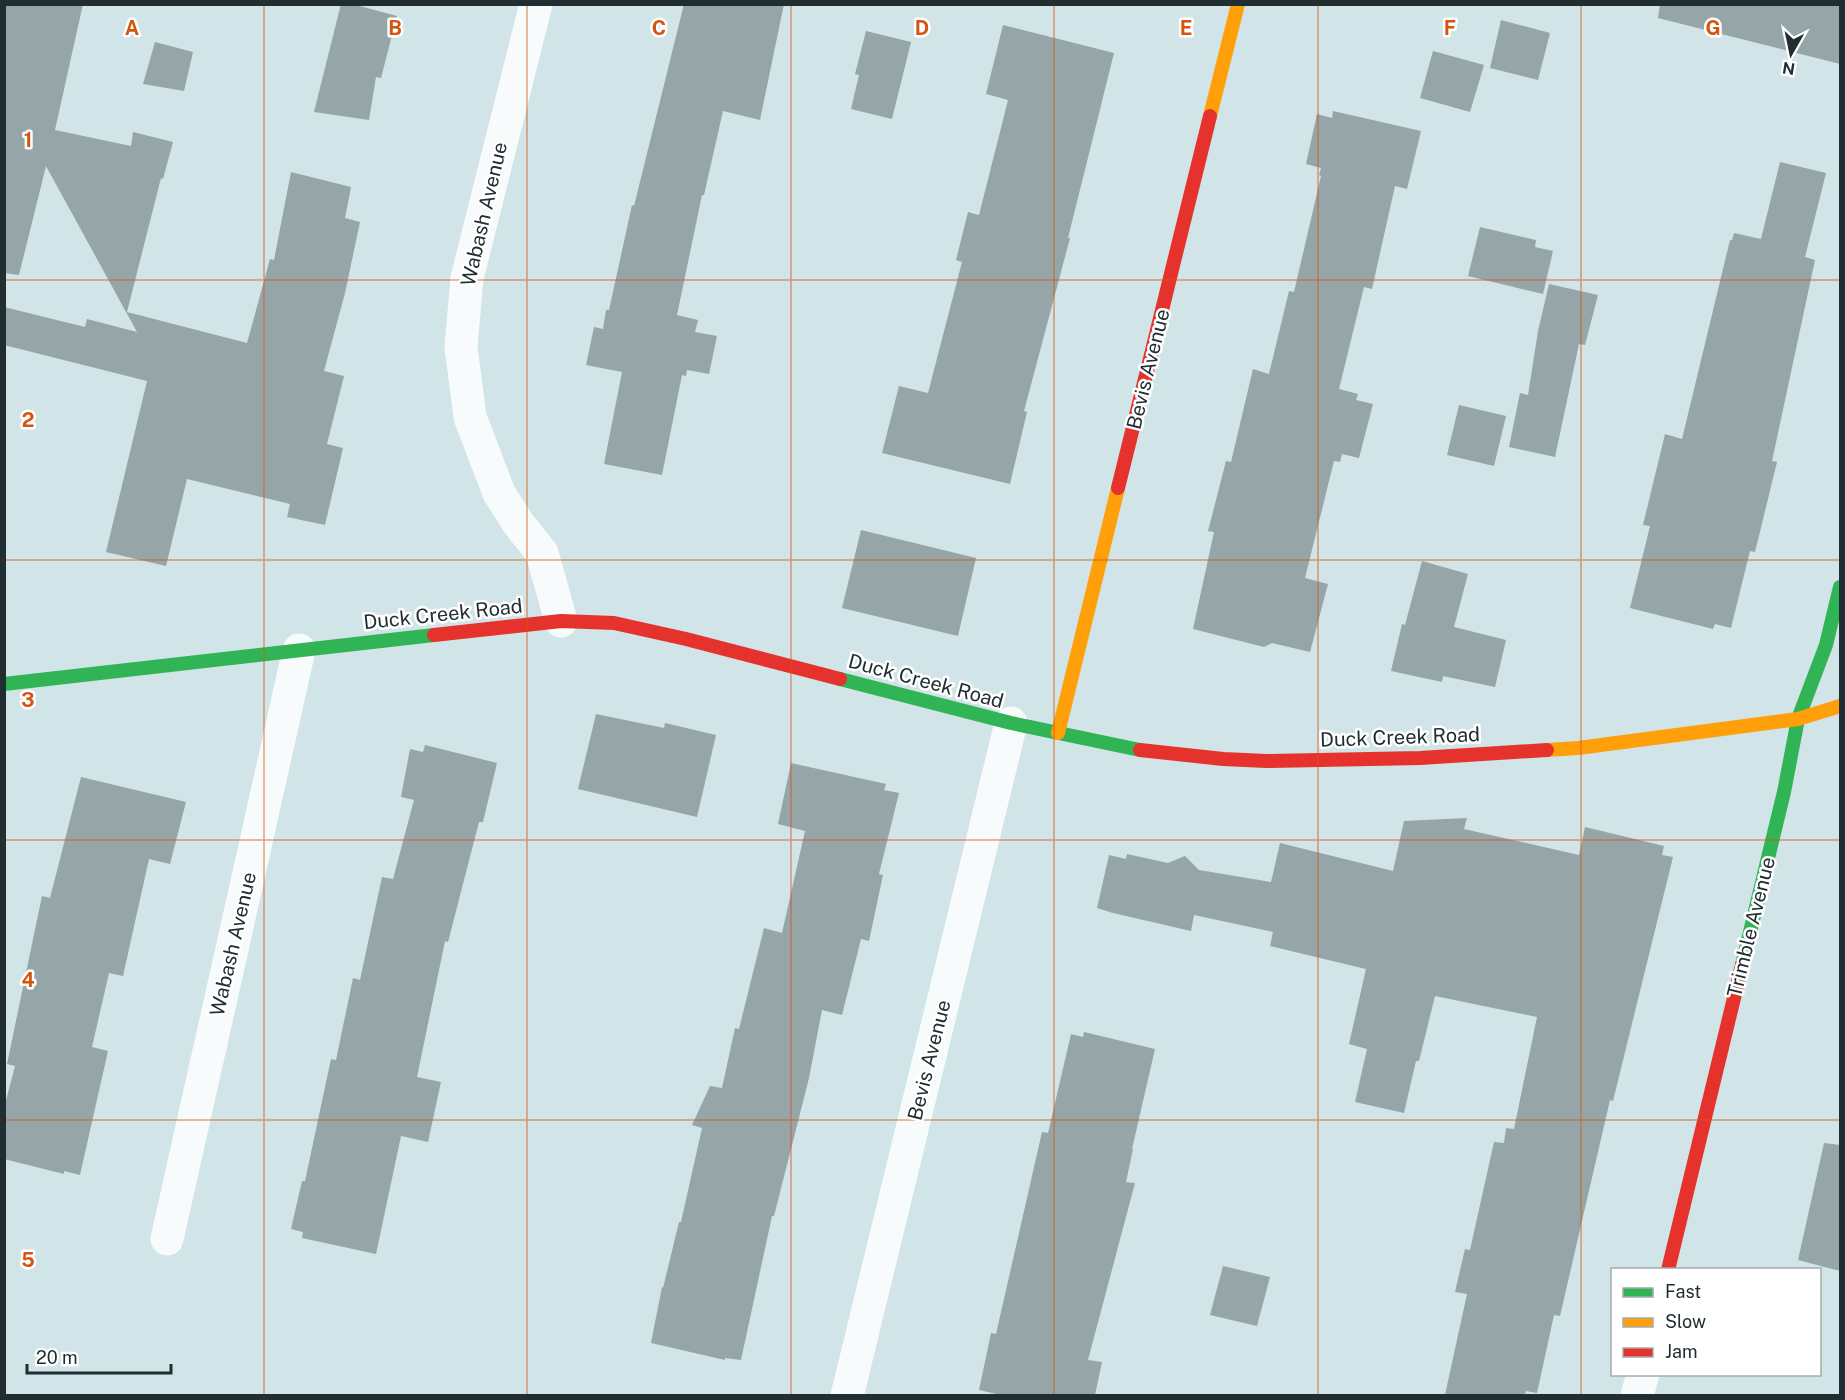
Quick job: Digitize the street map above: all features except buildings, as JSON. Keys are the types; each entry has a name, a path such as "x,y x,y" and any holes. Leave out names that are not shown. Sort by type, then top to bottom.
{"street":[{"name":"Wabash Avenue","path":"536,4 466,278 461,347 470,417 499,493 518,524 542,553 561,621"},
{"name":"Bevis Avenue","path":"1058,734 1238,4"},
{"name":"Trimble Avenue","path":"1668,1268 1784,792 1798,719 1826,645 1840,587"},
{"name":"Duck Creek Road","path":"4,684 561,621 614,624 686,639 1058,734 1140,750 1223,759 1266,761 1420,759 1578,748 1798,719 1840,706"},
{"name":"Wabash Avenue","path":"167,1239 299,650"},
{"name":"Bevis Avenue","path":"847,1395 1011,723"},
{"path":"1637,1395 1642,1376"}],"traffic: fast":[{"path":"1742,965 1784,792 1798,719 1826,645 1840,587"},
{"path":"4,684 434,635"},
{"path":"840,679 1011,723 1140,750"}],"traffic: slow":[{"path":"1210,116 1238,4"},
{"path":"1058,733 1118,488"},
{"path":"1547,750 1578,748 1798,719 1840,706"}],"traffic: jam":[{"path":"1118,488 1210,116"},
{"path":"434,635 561,621 614,623 840,679"},
{"path":"1140,750 1266,761 1420,758 1547,750"},
{"path":"1668,1268 1742,965"}]}
